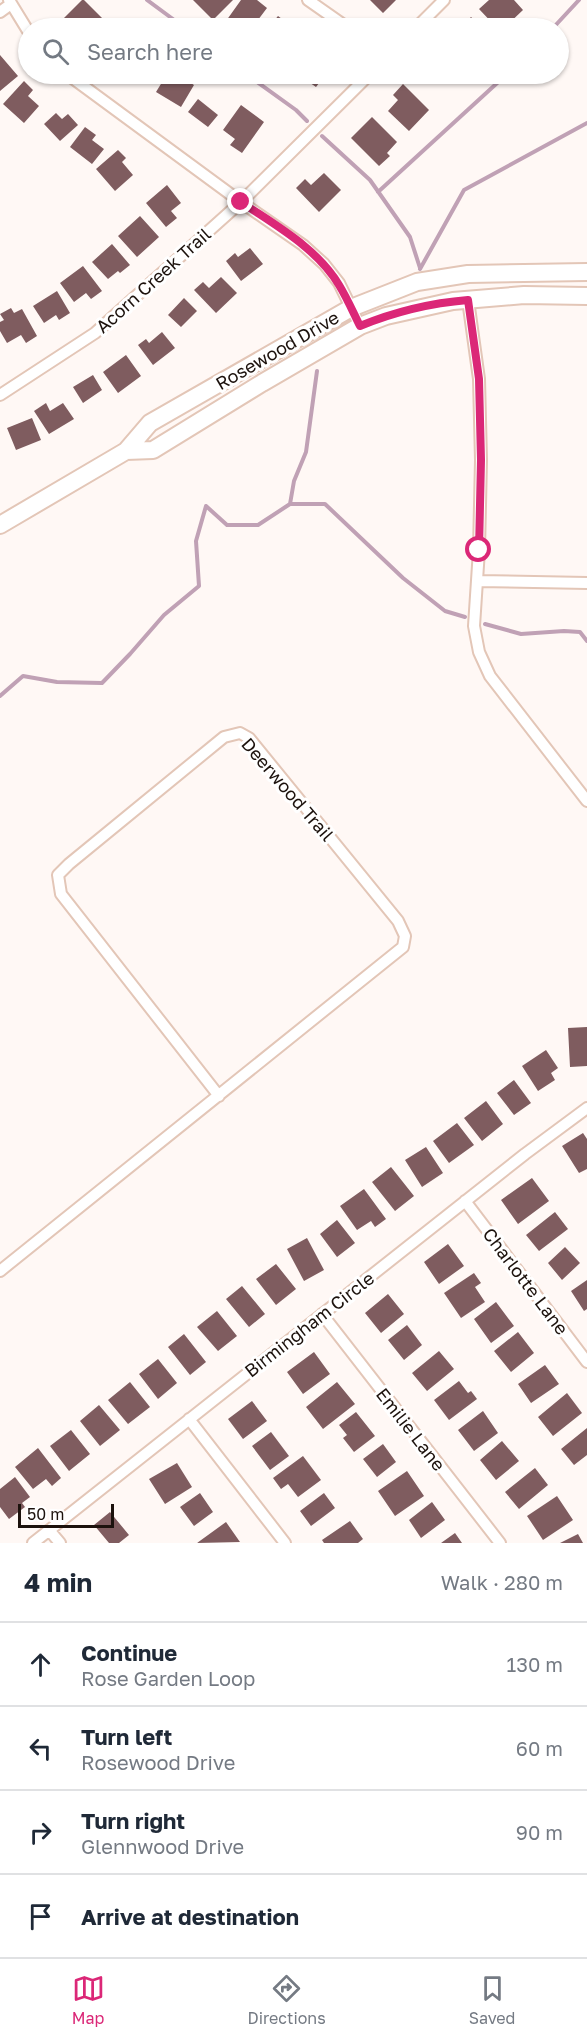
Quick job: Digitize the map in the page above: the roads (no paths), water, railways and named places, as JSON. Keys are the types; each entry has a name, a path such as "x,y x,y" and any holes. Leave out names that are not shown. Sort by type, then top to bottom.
{"main road":[{"name":"Rosewood Drive","path":"0,525 126,451 150,423 351,308 417,282 468,274 587,272"},
{"name":"Rosewood Drive","path":"126,451 153,450 360,326 386,316 453,301 524,295 587,296"}],"street":[{"path":"308,0 334,18"},
{"path":"426,18 444,0"},
{"path":"0,12 10,2 20,18"},
{"path":"81,84 303,245 339,284 360,326"},
{"name":"Acorn Creek Trail","path":"0,395 95,333 241,202 360,84"},
{"path":"468,300 479,379 481,460 474,626 479,652 490,676 587,801"},
{"path":"477,581 587,583"},
{"name":"Deerwood Trail","path":"0,1271 219,1096 403,947 405,936 398,921 249,738 240,733 224,737 58,875 61,894 219,1096"},
{"name":"Birmingham Circle","path":"33,1543 465,1201 587,1108"},
{"name":"Charlotte Lane","path":"465,1201 587,1362"},
{"name":"Emilie Lane","path":"322,1314 500,1543"},
{"path":"189,1419 285,1543"},
{"path":"49,1530 60,1543"}],"waterway":[{"path":"147,0 171,18"},
{"path":"562,18 579,0"},
{"path":"260,84 296,110 307,121"},
{"path":"378,192 496,84"},
{"path":"420,269 464,190 587,123"},
{"path":"322,136 370,180 410,237 420,268"},
{"path":"0,696 23,676 57,682 102,683 164,615 199,586 196,541 206,506 227,525 258,525 290,504 294,481 306,452 317,371"},
{"path":"290,504 325,504 403,578 445,611 465,617"},
{"path":"485,624 521,634 580,632 587,641"}]}
